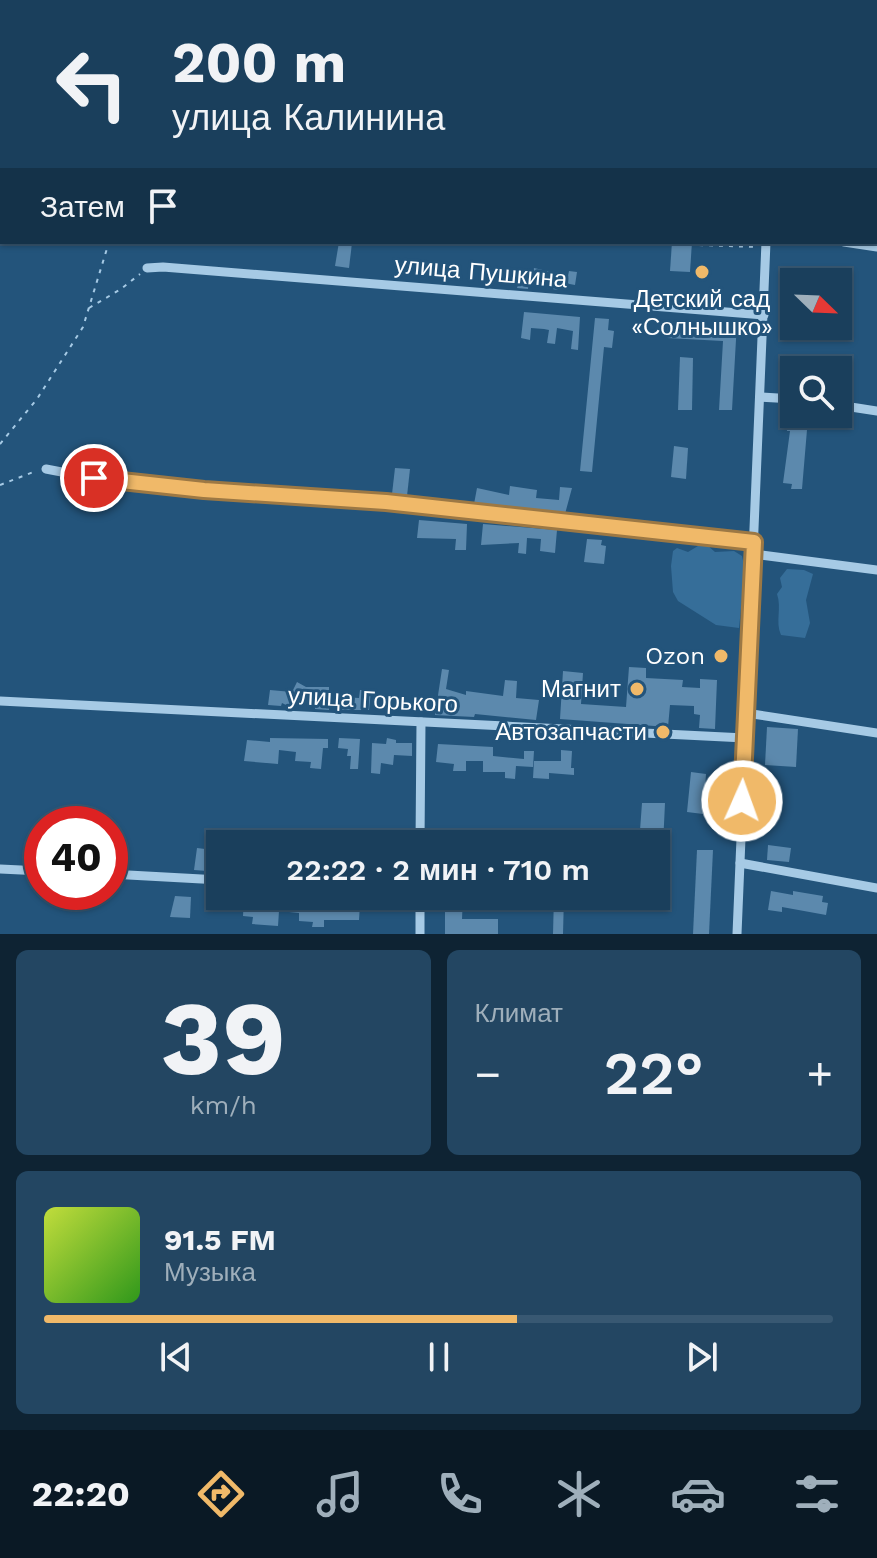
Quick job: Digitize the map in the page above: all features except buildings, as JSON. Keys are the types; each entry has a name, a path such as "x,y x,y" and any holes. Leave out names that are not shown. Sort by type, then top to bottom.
{"street":[{"path":"857,244 877,247"},
{"path":"737,934 766,245"},
{"name":"улица Пушкина","path":"147,268 764,315"},
{"path":"760,397 780,398"},
{"path":"852,407 877,411"},
{"path":"46,469 119,483 386,502 754,542"},
{"path":"753,554 877,570"},
{"name":"улица Горького","path":"0,701 745,738"},
{"path":"746,713 877,733"},
{"path":"420,830 421,722"},
{"path":"740,863 877,888"},
{"path":"0,869 24,870"},
{"path":"128,875 206,879"},
{"path":"420,910 420,934"}],"path":[{"path":"0,444 62,361 83,327 108,244"},
{"path":"699,245 766,245"},
{"path":"88,308 121,289 147,268"},
{"path":"0,485 46,469"}],"shaded area":[{"path":"707,545 715,552 734,551 742,556 745,569 739,628 716,625 678,601 673,592 673,551 677,548 688,552"},
{"path":"787,569 813,574 806,600 810,623 805,638 781,635 779,630 777,594 782,587 780,578"}],"place":[{"name":"Детский сад «Солнышко»","path":"702,272"},
{"name":"Ozon","path":"721,656"},
{"name":"Магнит","path":"637,689"},
{"name":"Автозапчасти","path":"663,732"}],"route":[{"path":"94,478 204,490 386,502 754,542 742,801"}]}
